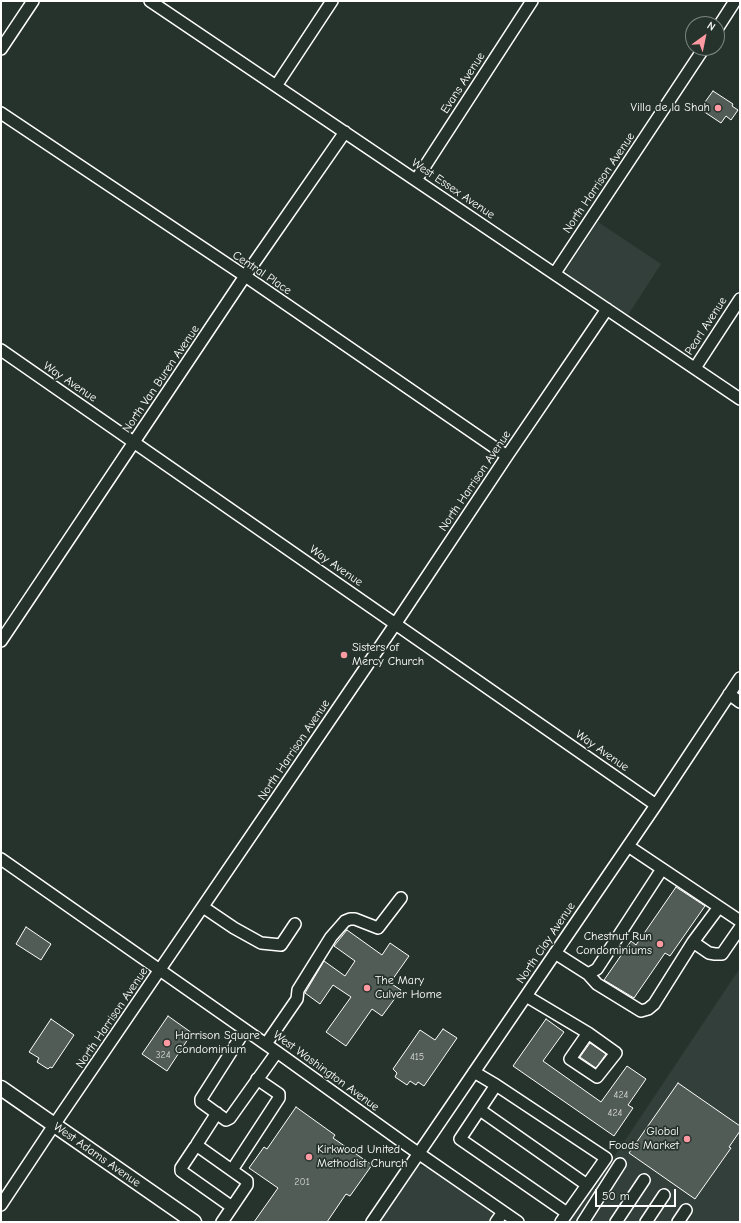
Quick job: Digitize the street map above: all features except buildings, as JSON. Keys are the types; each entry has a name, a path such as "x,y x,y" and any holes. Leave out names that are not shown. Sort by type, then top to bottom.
{"main road":[{"name":"West Adams Avenue","path":"1,1088 194,1222"}],"street":[{"path":"1,49 33,1"},
{"name":"West Essex Avenue","path":"150,1 740,399"},
{"path":"276,86 332,1"},
{"name":"Evans Avenue","path":"416,180 532,1"},
{"path":"725,17 735,1"},
{"name":"North Harrison Avenue","path":"555,273 699,56"},
{"name":"Central Place","path":"1,113 245,276 507,456"},
{"name":"North Van Buren Avenue","path":"1,641 245,276 345,132"},
{"name":"Pearl Avenue","path":"695,368 740,299"},
{"name":"North Harrison Avenue","path":"1,1205 607,309"},
{"name":"Way Avenue","path":"1,350 656,805"},
{"name":"North Clay Avenue","path":"373,1222 656,805 740,678"},
{"path":"729,694 740,702"},
{"path":"628,846 740,921"},
{"name":"West Washington Avenue","path":"1,859 266,1044 419,1154 518,1222"},
{"path":"588,974 597,969 662,869"},
{"path":"266,1044 297,999 298,990 331,937 345,921 355,919 378,928 401,898"},
{"path":"203,907 234,928 261,943 281,945 295,924"},
{"path":"555,953 588,974 597,984 641,1011 648,1009 654,1004 693,942 719,907"},
{"path":"693,942 709,953 722,954 740,928"},
{"path":"526,996 588,1033"},
{"path":"245,1030 201,1099 201,1102 226,1120 230,1118 277,1052"},
{"path":"474,1072 496,1085 606,1158 564,1218 460,1139 496,1085"},
{"path":"232,1170 278,1098 279,1094 257,1079"},
{"path":"480,1110 587,1185"},
{"path":"217,1113 197,1144 199,1147 247,1181 247,1185 222,1222"},
{"path":"199,1147 195,1147 181,1168 181,1172 232,1207"},
{"path":"583,1222 620,1164"},
{"path":"616,1222 644,1180"},
{"path":"646,1222 664,1195"},
{"path":"678,1222 686,1210"},
{"path":"496,1222 503,1212"}],"shaded area":[{"path":"598,222 661,264 628,315 567,274 566,270"},
{"path":"740,968 740,1222 569,1222 620,1148"},
{"path":"418,1166 428,1168 505,1222 380,1222"}],"place":[{"name":"Villa de la Shah","path":"718,108"},
{"name":"Sisters of Mercy Church","path":"344,655"},
{"name":"Chestnut Run Condominiums","path":"660,944"},
{"name":"The Mary Culver Home","path":"367,988"},
{"name":"Harrison Square Condominium","path":"167,1043"},
{"name":"Global Foods Market","path":"687,1139"},
{"name":"Kirkwood United Methodist Church","path":"309,1157"}]}
